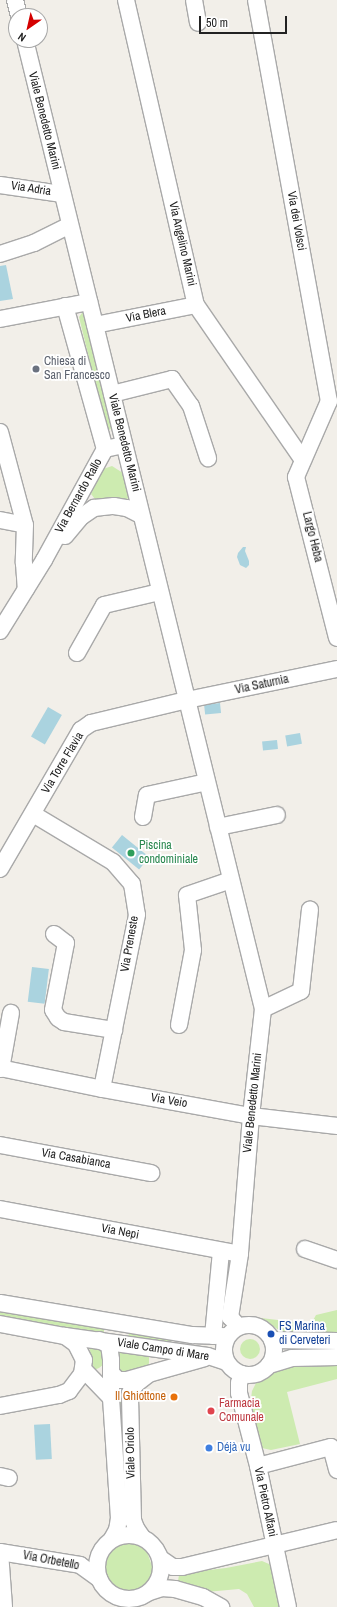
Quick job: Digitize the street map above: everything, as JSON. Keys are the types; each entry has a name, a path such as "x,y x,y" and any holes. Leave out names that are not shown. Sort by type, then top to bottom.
{"street":[{"name":"Via Angelino Marini","path":"126,0 196,305 304,460"},
{"path":"194,0 198,23"},
{"name":"Via dei Volsci","path":"256,0 329,401 313,438"},
{"name":"Viale Benedetto Marini","path":"27,48 263,1009 251,1116 240,1254 226,1333"},
{"name":"Via Adria","path":"0,184 62,194"},
{"path":"0,254 34,243 70,225"},
{"path":"0,319 89,302"},
{"name":"Via Blera","path":"95,325 196,305"},
{"path":"66,306 104,449"},
{"path":"112,394 172,379 192,406 208,458"},
{"path":"0,432 25,525 24,563 26,589"},
{"name":"Largo Heba","path":"313,438 296,477 337,638"},
{"name":"Via Bernardo Rallo","path":"0,631 44,560 104,449 124,445"},
{"name":"Via Bernardo Rallo","path":"44,560 88,510 103,506 114,506 127,508 141,515"},
{"path":"0,520 25,525"},
{"path":"77,653 104,605 160,592"},
{"name":"Via Saturnia","path":"187,700 337,669"},
{"name":"Via Torre Flavia","path":"0,870 81,730 91,723 187,700"},
{"path":"143,817 147,796 207,782"},
{"name":"Via Preneste","path":"33,814 113,862 132,884 137,916 102,1090"},
{"path":"218,828 277,814"},
{"path":"179,1025 193,950 186,895 231,880"},
{"path":"263,1009 300,991 310,909"},
{"path":"54,934 66,943 53,1010 58,1018 64,1022 114,1030"},
{"name":"Via Veio","path":"11,1013 1,1068 102,1090 251,1116 337,1126"},
{"name":"Via Casabianca","path":"0,1145 151,1173"},
{"name":"Via Nepi","path":"0,1209 221,1252 240,1254"},
{"path":"305,1249 337,1260"},
{"path":"221,1252 226,1333 223,1349 226,1362 231,1368 242,1374 257,1374 269,1365 292,1358 337,1357"},
{"name":"Viale Campo di Mare","path":"0,1303 192,1335 226,1333"},
{"name":"Viale Campo di Mare","path":"99,1340 107,1338 109,1332 109,1326 100,1320"},
{"name":"Viale Campo di Mare","path":"0,1324 65,1336 210,1357 226,1362"},
{"path":"226,1333 246,1324 258,1326 268,1333 272,1340 273,1357 269,1365"},
{"path":"0,1406 59,1395 69,1391 77,1382 83,1368 84,1360 79,1348 65,1336"},
{"name":"Viale Oriolo","path":"99,1340 109,1345 111,1373 111,1398 119,1518 117,1530 112,1539"},
{"path":"272,1340 337,1341"},
{"path":"320,1357 337,1345"},
{"path":"111,1373 116,1379 121,1381 210,1357"},
{"path":"83,1368 111,1398"},
{"name":"Viale Oriolo","path":"142,1537 133,1520 130,1393 136,1384 148,1374"},
{"name":"Via Pietro Alfani","path":"242,1374 239,1383 239,1393 258,1466 288,1607"},
{"path":"258,1466 334,1446 337,1470"},
{"path":"222,1607 203,1597 162,1588 147,1597 117,1601 103,1586 99,1579 97,1563 100,1553 106,1544 112,1539 125,1534 142,1537 154,1547 161,1559 173,1567 182,1567 337,1530"},
{"path":"0,1552 4,1607"},
{"name":"Via Orbetello","path":"0,1552 75,1564 87,1569 99,1579"},
{"path":"75,1564 90,1559 100,1553"},
{"path":"147,1597 159,1580 161,1572 161,1559"}],"green space":[{"path":"82,313 85,314 113,428 109,430 106,428 79,317"},
{"path":"112,466 123,473 130,496 124,502 95,499 91,494 103,469"},
{"path":"0,1308 104,1328 104,1332 103,1334 0,1319"},
{"path":"337,1310 337,1334 286,1335 261,1318 311,1324 316,1315"},
{"path":"132,1332 170,1339 172,1344 128,1338 129,1333"},
{"path":"250,1339 257,1342 260,1349 257,1356 250,1359 243,1356 240,1349 243,1342"},
{"path":"89,1346 96,1346 105,1352 104,1364 94,1370"},
{"path":"118,1350 149,1356 148,1366 131,1371 120,1372 118,1369"},
{"path":"337,1363 337,1379 287,1392 300,1444 271,1450 262,1448 250,1406 252,1391 257,1381 283,1365"},
{"path":"118,1392 121,1392 121,1514 118,1514"},
{"path":"122,1537 130,1539 147,1552 152,1566 152,1572 147,1584 142,1590 132,1596 124,1595 106,1575 105,1567 112,1546"},
{"path":"262,1561 269,1564 271,1567 282,1607 254,1607 247,1594 239,1589 206,1592 181,1586 178,1581 179,1575 183,1573 226,1568"}],"water":[{"path":"6,265 13,299 0,301 0,266"},
{"path":"243,547 246,547 245,551 249,561 249,565 246,568 240,565 237,557 238,553"},
{"path":"220,703 221,713 205,715 204,705"},
{"path":"48,707 62,715 45,744 31,736"},
{"path":"300,733 302,744 287,746 285,736"},
{"path":"277,740 278,749 263,751 262,742"},
{"name":"Piscina condominiale","path":"122,835 149,857 139,869 112,847"},
{"path":"32,967 49,969 45,1004 28,1002"},
{"path":"50,1424 52,1459 36,1460 34,1425"}],"place":[{"name":"Chiesa di San Francesco","path":"36,369"},
{"name":"Piscina condominiale","path":"131,853"},
{"name":"FS Marina di Cerveteri","path":"271,1334"},
{"name":"Il Ghiottone","path":"174,1397"},
{"name":"Farmacia Comunale","path":"211,1411"},
{"name":"Déjà vu","path":"209,1448"}]}
